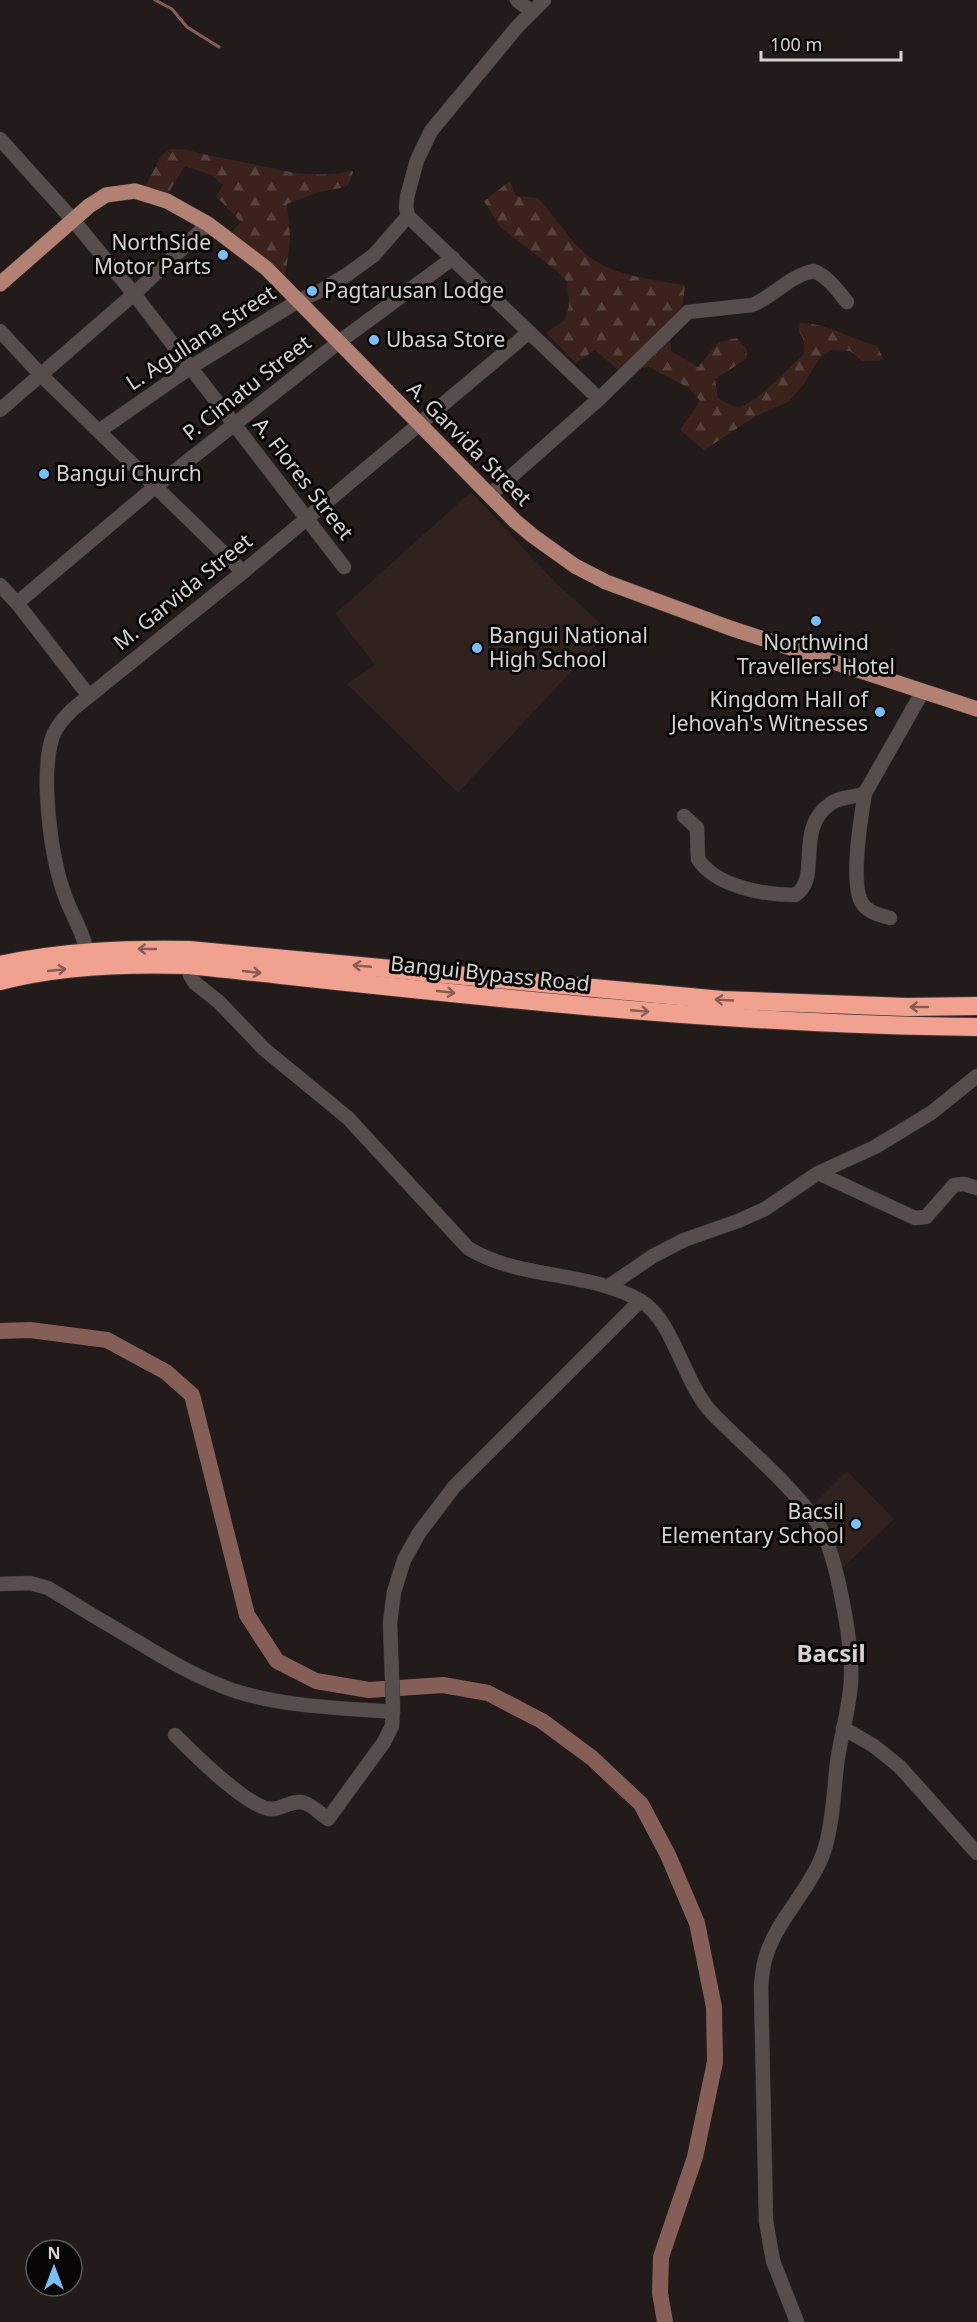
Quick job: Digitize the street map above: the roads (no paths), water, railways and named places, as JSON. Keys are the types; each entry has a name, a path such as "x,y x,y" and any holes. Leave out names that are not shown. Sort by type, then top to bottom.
{"highway":[{"name":"Bangui Bypass Road","path":"0,964 34,957 151,964 189,958 722,1000 907,1007 977,1006"},
{"name":"Bangui Bypass Road","path":"189,958 723,1018 977,1027"},
{"name":"Bangui Bypass Road","path":"0,981 88,960"}],"main road":[{"name":"A. Garvida Street","path":"0,284 73,220 106,195 135,191 167,201 208,224 249,253 490,495 533,536 575,566 606,582 730,628 977,709"}],"street":[{"path":"517,0 532,12"},
{"path":"544,0 518,27 431,131 417,160 406,207 408,216 599,399"},
{"name":"A. Flores Street","path":"0,139 73,220 134,294 308,517 344,567"},
{"name":"L. Agullana Street","path":"99,431 191,367 298,301 322,290 374,255 408,216"},
{"path":"0,410 134,294 208,224"},
{"name":"P. Cimatu Street","path":"17,603 156,486 339,342 453,258"},
{"path":"490,495 599,399 688,312 752,305 779,287 813,271 835,286 847,302"},
{"path":"0,332 243,572"},
{"name":"M. Garvida Street","path":"88,960 86,941 65,896 58,873 48,804 49,750 54,732 61,721 528,333"},
{"path":"0,585 17,603 89,696"},
{"path":"890,918 866,908 861,902 857,878 858,832 865,793 923,691"},
{"path":"684,816 697,828 698,859 716,875 757,892 795,895 803,886 808,868 810,832 817,815 831,803 865,793"},
{"path":"189,958 195,983 219,1002 264,1049 348,1118 468,1248 491,1259 539,1272 609,1286 651,1308 663,1324 690,1381 711,1411 794,1496 826,1538 839,1588 851,1685 825,1848 815,1871 767,1952 761,1986 766,2222 773,2261 797,2322"},
{"path":"609,1286 653,1256 684,1240 765,1209 818,1173 875,1147 922,1119 977,1076"},
{"path":"818,1173 915,1218 926,1217 954,1185 964,1184 977,1188"},
{"path":"174,1735 207,1766 262,1807 275,1809 301,1802 307,1803 328,1819 384,1742 392,1726 390,1623 394,1592 404,1560 419,1533 454,1487 640,1301"},
{"path":"0,1584 30,1583 48,1588 181,1667 205,1680 236,1691 273,1700 320,1706 393,1709"},
{"path":"843,1728 874,1746 900,1767 977,1853"}],"waterway":[{"path":"155,0 172,9 187,27 219,47"},
{"path":"0,1331 30,1330 107,1340 166,1372 192,1395 247,1615 277,1661 316,1681 369,1690 443,1685 488,1693 542,1721 592,1758 641,1804 668,1855 697,1923 714,2007 715,2062 695,2157 661,2257 660,2293 665,2322"}],"place":[{"name":"NorthSide Motor Parts","path":"223,255"},
{"name":"Pagtarusan Lodge","path":"312,291"},
{"name":"Ubasa Store","path":"374,340"},
{"name":"Bangui Church","path":"44,474"},
{"name":"Northwind Travellers' Hotel","path":"816,621"},
{"name":"Bangui National High School","path":"477,648"},
{"name":"Kingdom Hall of Jehovah's Witnesses","path":"880,712"},
{"name":"Bacsil Elementary School","path":"856,1524"}],"district":[{"name":"Bacsil","path":"831,1654"}]}
